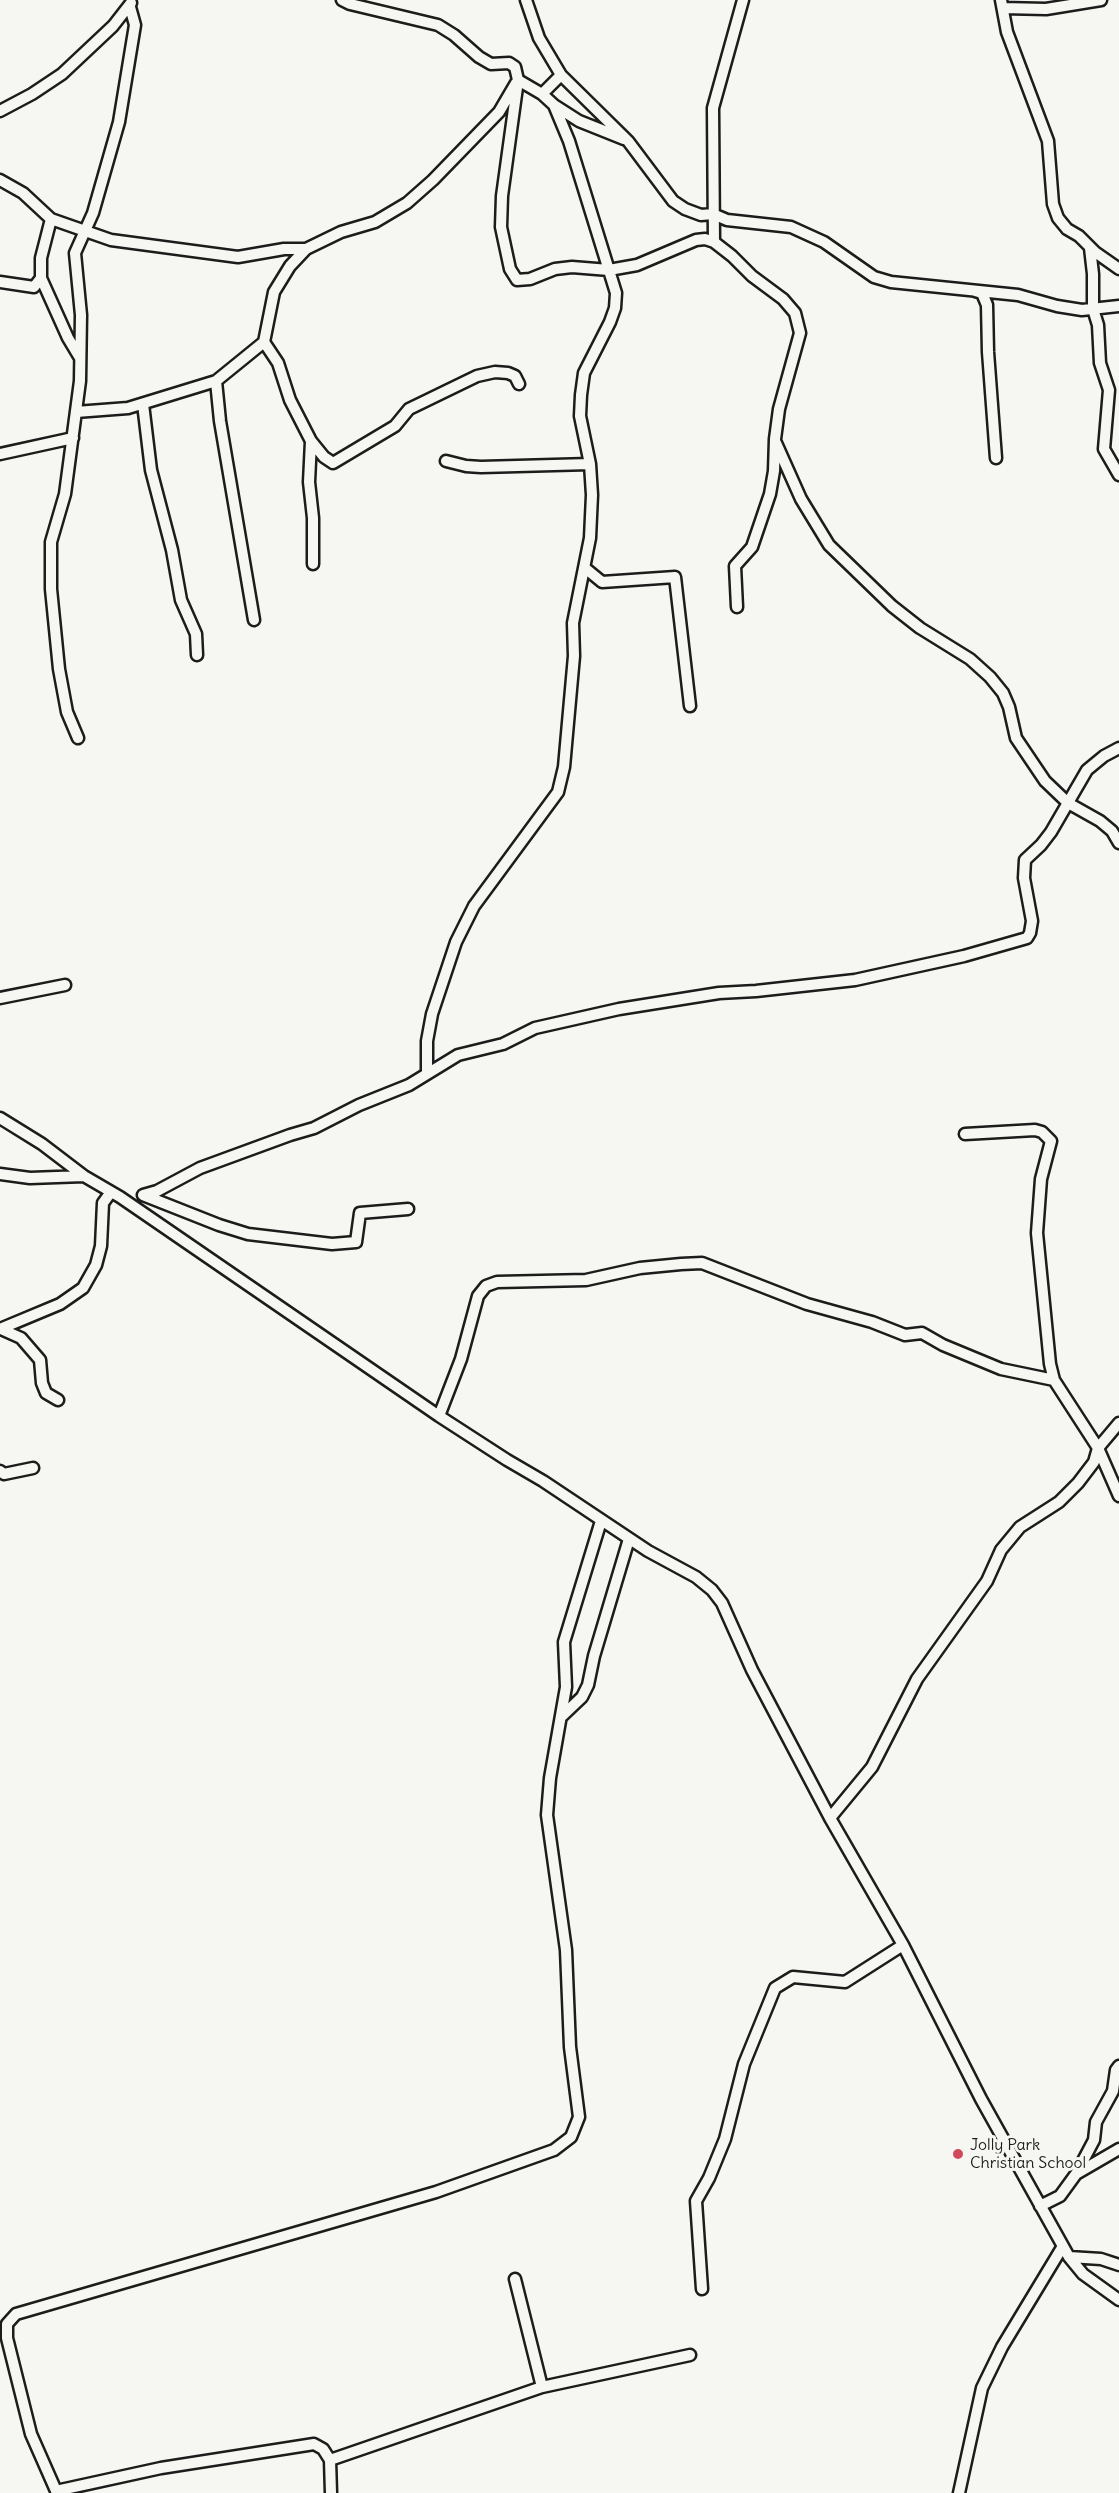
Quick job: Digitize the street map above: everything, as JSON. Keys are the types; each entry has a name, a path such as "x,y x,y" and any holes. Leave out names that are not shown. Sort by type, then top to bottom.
{"street":[{"path":"342,0 350,4 438,25 491,64 512,65 518,80 502,196 501,227 510,269 517,280 572,267 609,270 637,265 696,240 714,242 783,299 799,322 800,333 779,409 774,471 758,534 752,547 735,566 737,607"},
{"path":"526,0 539,38 561,75 628,141 673,201 685,209 701,215 713,214 727,220 791,227 807,233 874,277 891,282 1018,295 1082,310 1119,306"},
{"path":"714,242 713,108 744,0"},
{"path":"1101,0 1046,9 1002,4 1007,32 1018,66 1048,141 1053,204 1058,218 1067,229 1119,269"},
{"path":"0,111 32,94 62,74 113,26 131,3"},
{"path":"78,738 67,712 59,669 51,542 65,494 76,412 81,315 75,253 93,213 119,122 135,25 131,3"},
{"path":"542,94 561,75"},
{"path":"518,80 586,125 628,141"},
{"path":"76,412 128,408 216,381 264,342 274,292 290,266 306,249 341,232 375,222 407,203 433,180 499,112 518,80"},
{"path":"427,1072 427,1041 432,1014 456,942 474,906 558,792 564,767 574,656 573,623 590,538 592,495 590,464 580,416 581,395 584,373 615,308 616,293 569,141 554,105"},
{"path":"0,180 23,193 51,219 111,240 238,257 284,249 306,249"},
{"path":"51,219 41,258 41,278 80,359"},
{"path":"1090,248 1093,309 1098,325 1100,363 1109,390 1104,449 1119,475"},
{"path":"0,282 34,286 41,278"},
{"path":"970,289 982,293 987,305 996,458"},
{"path":"264,342 278,363 290,400 311,441 324,457 333,463 395,426 409,409 477,376 495,372 508,373 515,376 519,384"},
{"path":"216,381 220,421 254,620"},
{"path":"143,404 151,470 172,550 181,600 195,634 197,655"},
{"path":"0,454 73,438"},
{"path":"775,440 801,499 828,545 892,606 920,628 970,659 990,677 1003,693 1009,707 1016,738 1045,781 1068,803 1100,821 1112,831 1119,843"},
{"path":"311,441 309,482 313,518 313,564"},
{"path":"446,461 466,466 590,464"},
{"path":"585,568 602,582 675,577 690,706"},
{"path":"1,1329 60,1304 83,1288 96,1265 101,1246 103,1203 116,1195 143,1195 157,1191 200,1168 314,1128 359,1105 409,1084 458,1055 503,1044 536,1028 555,1022 718,993 855,980 964,956 1027,938 1032,921 1024,878 1025,860 1046,838 1087,770 1104,756 1119,748"},
{"path":"0,998 65,985"},
{"path":"0,1118 42,1144 84,1176 116,1195 439,1416 507,1461 543,1481 601,1521 696,1577 712,1590 722,1603 752,1670 830,1818 903,1946 981,2099 1069,2257 1083,2274 1119,2300"},
{"path":"965,1134 1035,1130 1042,1132 1051,1141 1041,1179 1037,1233 1045,1322 1054,1380 1098,1448 1119,1496"},
{"path":"0,1174 30,1178 84,1176"},
{"path":"143,1195 248,1234 332,1244 356,1242 360,1213 408,1209"},
{"path":"439,1416 461,1359 478,1296 486,1286 496,1282 586,1280 640,1269 681,1264 702,1263 807,1304 872,1322 905,1335 922,1333 943,1345 1001,1369 1054,1380"},
{"path":"1,1329 21,1338 40,1360 42,1383 46,1394 58,1400"},
{"path":"830,1818 872,1767 917,1679 987,1581 1001,1550 1020,1527 1059,1502 1078,1483 1094,1462 1098,1448 1119,1423"},
{"path":"0,1471 4,1474 33,1468"},
{"path":"331,2493 330,2460 323,2449 314,2444 161,2468 56,2492 31,2434 4,2322 16,2314 436,2192 554,2150 571,2137 579,2117 570,2048 566,1950 547,1815 550,1778 566,1687 564,1642 601,1521"},
{"path":"562,1716 582,1697 588,1685 594,1656 630,1539"},
{"path":"702,2289 696,2201 710,2178 725,2139 744,2064 775,1989 793,1977 845,1982 903,1946"},
{"path":"1040,2206 1060,2196 1076,2174 1094,2140 1096,2122 1111,2097 1119,2066"},
{"path":"1076,2174 1119,2149"},
{"path":"959,2493 982,2388 1002,2347 1064,2246"},
{"path":"1069,2257 1101,2259 1119,2265"},
{"path":"514,2279 542,2387"},
{"path":"330,2460 542,2387 690,2355"}],"place":[{"name":"Jolly Park Christian School","path":"958,2154"}]}
